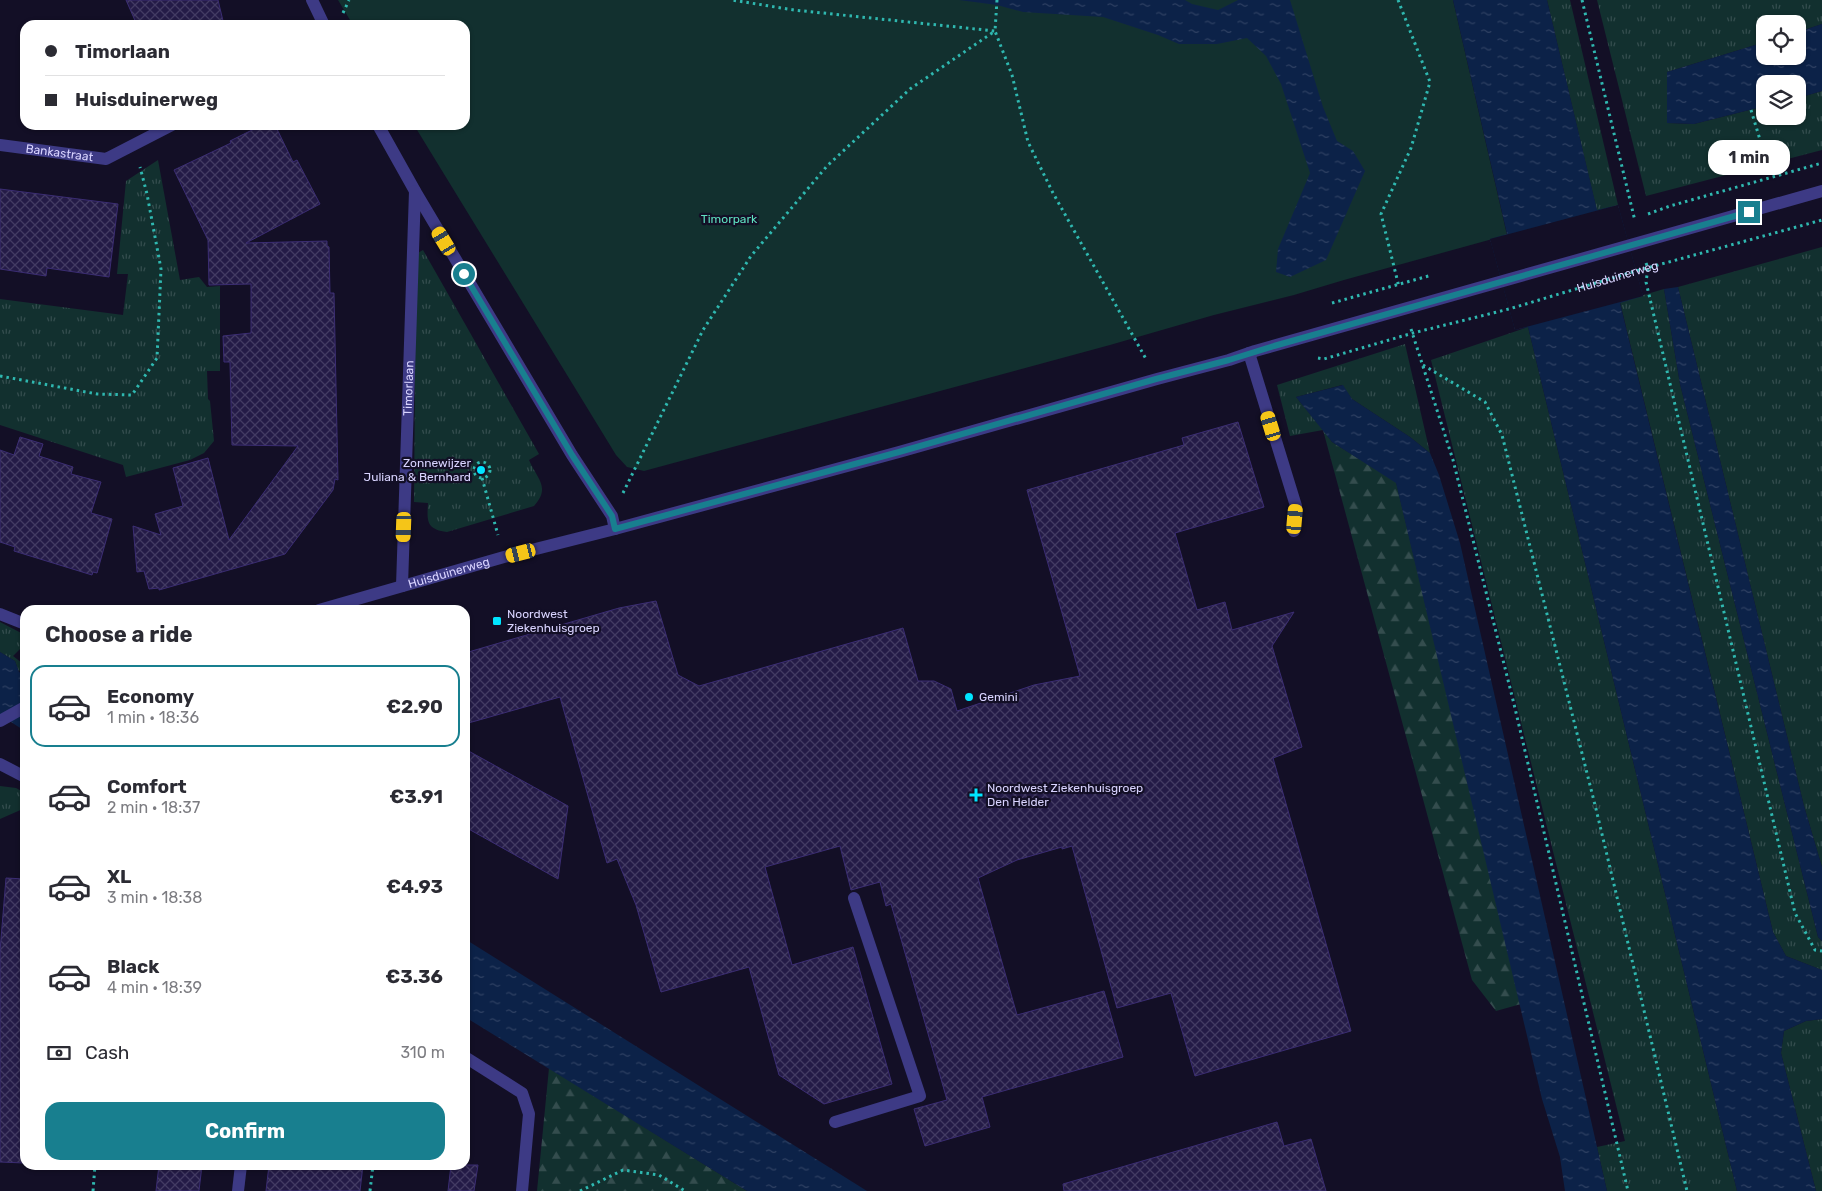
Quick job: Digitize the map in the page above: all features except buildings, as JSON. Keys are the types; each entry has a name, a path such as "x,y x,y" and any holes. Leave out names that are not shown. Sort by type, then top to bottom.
{"street":[{"path":"312,0 322,20"},
{"name":"Bankastraat","path":"0,144 106,159 162,130"},
{"path":"381,130 572,455 612,516 615,529"},
{"name":"Timorlaan","path":"402,586 415,191"},
{"name":"Huisduinerweg","path":"336,605 504,557 899,452 1822,191"},
{"path":"1249,353 1296,506 1294,531"},
{"path":"0,614 20,622"},
{"path":"0,721 20,711"},
{"path":"0,764 20,774"},
{"path":"835,1122 920,1096 854,898"},
{"path":"470,1060 522,1093 529,1114 522,1191"},
{"path":"238,1191 240,1170"}],"path":[{"path":"732,0 794,10 994,31"},
{"path":"997,0 994,31 1012,75 1028,142 1053,193 1156,379"},
{"path":"1398,0 1430,82 1411,148 1381,214 1405,309"},
{"path":"1582,0 1634,219 1635,245 1648,268 1646,282 1795,913 1815,950 1822,951"},
{"path":"612,516 703,330 751,256 827,166 910,90 994,31"},
{"path":"1751,110 1771,176"},
{"path":"1629,221 1670,206 1822,163"},
{"path":"0,376 97,394 132,394 157,358 161,269 147,194"},
{"name":"Huisduinerweg","path":"1422,365 1413,334 1509,309 1636,270 1822,220"},
{"path":"1422,365 1456,469 1514,704 1628,1191"},
{"path":"1422,365 1485,402 1502,435 1596,809 1687,1191"},
{"path":"482,478 489,471 486,464 482,462 475,466 474,470 476,475 482,478 504,557"},
{"path":"93,1191 95,1170"},
{"path":"370,1191 372,1170"},
{"path":"580,1191 623,1170 659,1175 685,1191"}],"green space":[{"name":"Timorpark","path":"338,0 1453,0 1507,235 1294,295 1214,315 644,471 627,467 616,455 417,130 470,130 470,20 350,20"},
{"path":"1547,0 1570,0 1618,205 1597,211"},
{"path":"1597,0 1822,0 1822,24 1806,29 1806,15 1756,15 1756,45 1667,72 1667,123 1694,124 1756,108 1756,125 1806,125 1806,96 1822,91 1822,150 1646,196"},
{"path":"158,160 180,280 199,277 207,287 220,286 220,371 207,371 208,399 210,401 214,441 204,453 190,460 126,477 123,465 0,425 0,299 123,315 128,274 117,274 126,181"},
{"path":"1822,247 1822,867 1804,806 1678,287"},
{"path":"423,250 539,454 529,460 542,488 542,493 534,506 447,532 435,529 429,523 428,503 414,502 416,254"},
{"path":"1664,289 1680,384 1818,937 1822,941 1822,970 1786,956 1773,932 1620,302"},
{"path":"1528,327 1737,1191 1607,1191 1597,1147 1625,1141 1431,360"},
{"path":"1405,344 1430,453 1410,437 1352,399 1342,385 1296,397 1323,430 1290,436 1277,385"},
{"path":"1323,430 1332,442 1396,482 1521,1004 1496,1011 1472,980"},
{"path":"0,622 20,632 20,649 13,656 20,661 19,672 15,661 0,652"},
{"path":"0,786 20,790 20,810 0,819"},
{"path":"1822,1019 1822,1191 1816,1191 1781,1053 1784,1031 1806,1021"},
{"path":"549,1068 747,1191 537,1191"}],"water":[{"path":"959,0 1185,0 1192,4 1218,10 1238,0 1290,0 1323,107 1337,141 1353,151 1365,171 1326,260 1290,277 1276,272 1278,249 1310,173 1281,84 1266,56 1247,38 1217,44 1179,44 1103,17 1023,12 997,5"},
{"path":"1453,0 1547,0 1597,210 1618,205 1643,296 1620,303 1773,932 1786,956 1822,970 1822,1019 1806,1021 1784,1031 1781,1053 1816,1191 1737,1191 1528,327 1515,330 1490,239 1507,234"},
{"path":"1822,24 1822,91 1806,96 1806,75 1756,75 1756,108 1694,124 1667,123 1667,72 1756,45 1756,65 1806,65 1806,29"},
{"path":"1678,287 1804,806 1822,867 1822,941 1818,937 1680,384 1664,289"},
{"path":"1343,385 1352,399 1410,437 1430,453 1439,475 1460,543 1607,1191 1565,1191 1560,1157 1542,1099 1396,483 1332,442 1296,397"},
{"path":"0,652 15,661 20,673 20,728 0,715"},
{"path":"470,942 867,1191 747,1191 470,1020"}],"pier":[{"path":"1618,205 1643,296 1515,330 1490,239"}],"place":[{"name":"Zonnewijzer Juliana & Bernhard","path":"481,470"},
{"name":"Noordwest Ziekenhuisgroep","path":"497,621"},
{"name":"Gemini","path":"969,697"},
{"name":"Noordwest Ziekenhuisgroep Den Helder","path":"976,795"}],"route":[{"path":"464,274 572,455 612,516 615,529 1229,360 1749,212"}]}
